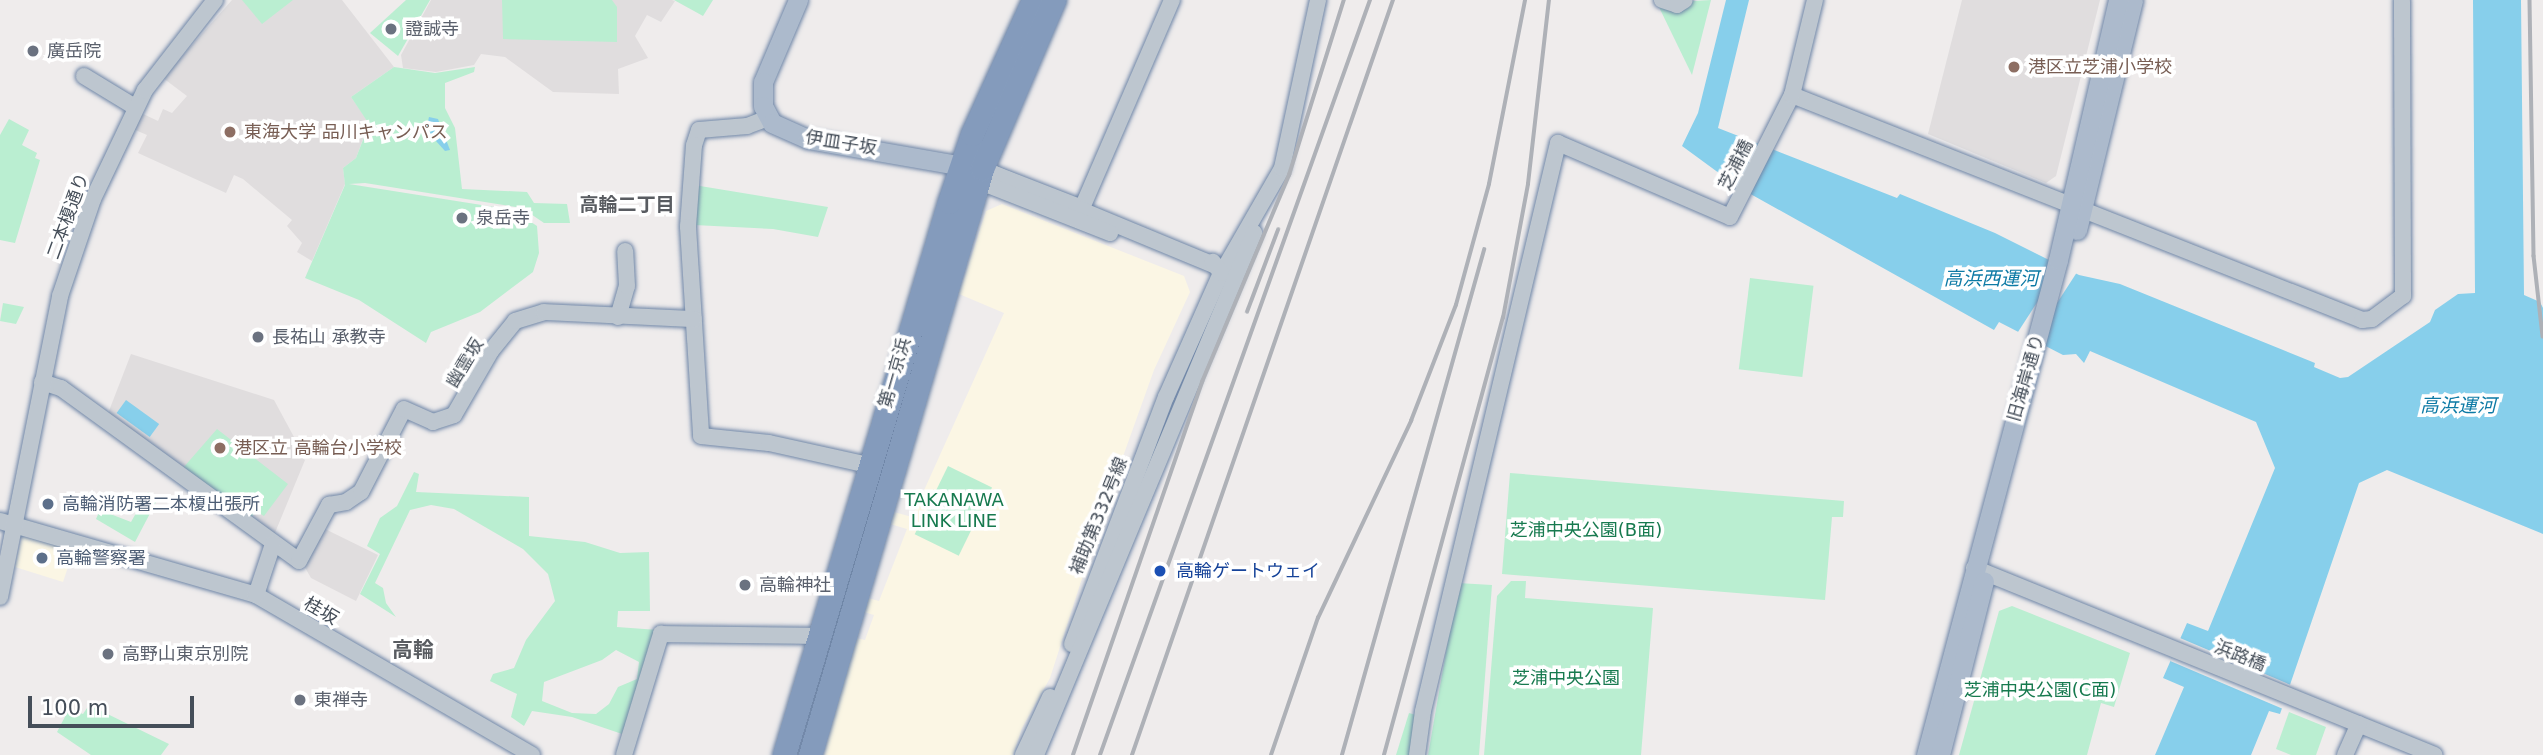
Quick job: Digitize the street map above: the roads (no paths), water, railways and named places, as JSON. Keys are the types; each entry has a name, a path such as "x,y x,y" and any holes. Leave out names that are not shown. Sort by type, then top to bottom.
{"highway":[{"name":"第一京浜","path":"784,755 868,466 1033,0"},
{"name":"第一京浜","path":"810,755 974,172 1054,0"}],"main road":[{"path":"768,118 761,96 763,82 798,0"},
{"name":"旧海岸通り","path":"1926,755 1980,571 2064,262 2118,0"},
{"name":"旧海岸通り","path":"2076,206 2133,0"},
{"name":"伊皿子坂","path":"768,118 798,137 974,172"},
{"name":"旧海岸通り","path":"1940,755 1980,571"}],"street":[{"name":"二本榎通り","path":"7,522 18,501 60,296 96,192 135,107 215,0"},
{"path":"974,172 1082,208 1172,0"},
{"path":"1036,755 1282,168 1318,43 1320,0"},
{"path":"1662,0 1677,5 1685,0"},
{"name":"芝浦橋","path":"1417,755 1423,711 1558,143 1730,217 1792,95 1815,0"},
{"path":"1792,95 2362,320 2372,320 2396,305 2403,296 2402,0"},
{"path":"84,76 135,107"},
{"path":"768,118 747,126 699,130 688,185 701,436 769,443 868,466"},
{"path":"974,172 1224,269 1282,168"},
{"name":"補助第332号線","path":"974,172 1206,257 1221,273 1101,559 1061,678 1023,755"},
{"path":"618,317 627,286 625,251"},
{"name":"幽霊坂","path":"273,544 299,561 329,505 346,502 360,492 404,409 433,422 454,415 491,351 515,321 544,312 694,318"},
{"path":"42,382 61,388 273,544 256,595"},
{"path":"0,597 7,522"},
{"name":"桂坂","path":"7,522 256,595 532,755"},
{"name":"浜路橋","path":"1980,571 2359,724 2412,751 2435,755"},
{"path":"624,755 661,634 817,636"},
{"path":"2345,755 2359,724"}],"water":[{"path":"1726,0 1749,0 1718,128 1897,198 1900,194 1995,233 2079,275 2120,284 2315,363 2314,367 2340,378 2348,377 2430,322 2435,310 2458,294 2475,293 2473,0 2521,0 2524,295 2540,302 2543,308 2543,534 2387,470 2359,483 2280,714 2269,711 2251,755 2155,755 2184,687 2163,678 2187,623 2208,631 2275,468 2256,422 2090,351 2084,363 2076,354 2063,355 1999,322 1994,330 1738,187 1682,146 1698,113"},
{"path":"429,117 438,119 450,150 445,151 426,130"},
{"path":"126,400 159,424 150,437 117,413"}],"railway":[{"path":"1073,755 1202,382 1289,175 1344,0"},
{"path":"1100,755 1370,0"},
{"path":"1132,755 1393,0"},
{"path":"1271,755 1318,618 1411,421 1456,305 1489,184 1525,0"},
{"path":"1384,755 1503,318 1528,184 1549,0"},
{"path":"2530,0 2534,256 2543,336"},
{"path":"1247,312 1278,230"},
{"path":"1342,755 1484,250"}],"place":[{"name":"證誠寺","path":"391,29"},
{"name":"廣岳院","path":"33,51"},
{"name":"港区立芝浦小学校","path":"2014,67"},
{"name":"東海大学 品川キャンパス","path":"230,132"},
{"name":"泉岳寺","path":"462,218"},
{"name":"長祐山 承教寺","path":"258,337"},
{"name":"港区立 高輪台小学校","path":"220,448"},
{"name":"高輪消防署二本榎出張所","path":"48,504"},
{"name":"高輪警察署","path":"42,558"},
{"name":"高輪ゲートウェイ","path":"1160,571"},
{"name":"高輪神社","path":"745,585"},
{"name":"高野山東京別院","path":"108,654"},
{"name":"東禅寺","path":"300,700"}],"district":[{"name":"高輪二丁目","path":"627,205"},
{"name":"高輪","path":"413,650"}],"water label":[{"name":"高浜西運河","path":"1991,279"},
{"name":"高浜運河","path":"2458,406"}],"park label":[{"name":"TAKANAWA LINK LINE","path":"954,511"},
{"name":"芝浦中央公園(B面)","path":"1586,530"},
{"name":"芝浦中央公園","path":"1566,678"},
{"name":"芝浦中央公園(C面)","path":"2040,690"}]}
